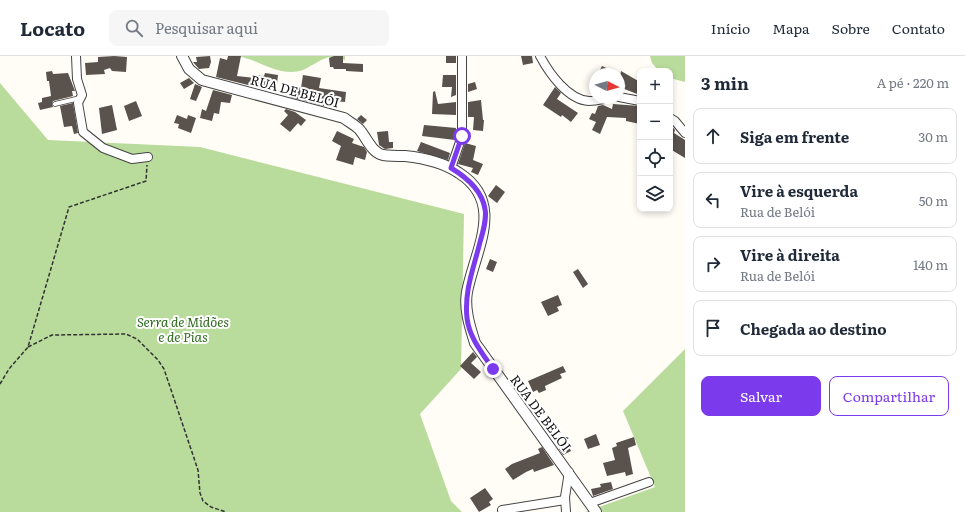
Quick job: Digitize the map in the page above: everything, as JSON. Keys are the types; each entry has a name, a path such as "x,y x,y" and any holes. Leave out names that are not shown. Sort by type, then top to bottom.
{"street":[{"path":"76,56 77,79 82,94 78,103 84,132 103,148 132,159 148,157"},
{"name":"RUA DE BELÓI","path":"182,56 189,69 202,80 344,118 358,129 376,152 383,155 412,157 444,164 461,173 476,188 485,209 483,230 466,293 467,319 475,343 569,472 596,512"},
{"path":"451,168 462,136 462,56"},
{"path":"540,56 553,79 577,97 589,101"},
{"path":"625,98 637,101"},
{"path":"673,120 685,133"},
{"path":"566,512 565,500 569,472"},
{"path":"590,503 649,482"},
{"path":"502,510 565,500"}],"lane":[{"path":"55,104 80,98"}],"path":[{"path":"0,384 9,369 28,347 69,207 146,181 148,157"},
{"path":"28,347 52,336 91,336 110,333 126,334 136,339 158,360 164,369 198,470 200,492 203,501 211,507 226,512"}],"green space":[{"path":"235,56 345,56 345,60 328,57 306,69 292,72 277,70 250,59"},
{"path":"650,56 685,56 685,82 673,79 673,68 656,68 652,63"},
{"name":"Serra de Midões e de Pias","path":"0,83 48,140 200,147 464,214 461,369 420,414 451,501 462,512 0,512"},
{"path":"685,349 685,512 585,512 655,487 623,411"}],"building":[{"path":"210,56 211,62 209,68 199,69 193,62 197,62 196,57"},
{"path":"228,56 241,56 237,76 255,78 255,75 264,76 265,73 278,75 276,92 216,77 220,58 227,60"},
{"path":"334,56 343,56 343,63 363,64 363,72 346,71 346,69 334,69 333,67 330,67 329,58"},
{"path":"446,56 456,56 456,63 446,63"},
{"path":"521,56 532,56 533,63 523,65"},
{"path":"98,57 127,57 126,72 112,71 110,68 104,70 105,74 86,75 85,63 98,62"},
{"path":"52,71 53,74 68,73 75,91 72,91 73,96 53,101 53,107 40,110 38,103 42,102 42,98 51,96 46,72"},
{"path":"625,73 637,80 637,94 625,89"},
{"path":"303,75 321,78 319,88 346,92 345,102 325,100 324,106 289,97 291,90 296,91 298,87 301,88"},
{"path":"443,75 456,75 456,95 451,97 452,87 442,87"},
{"path":"189,78 194,83 184,89 180,83"},
{"path":"475,82 477,89 468,92 468,84"},
{"path":"195,84 202,87 196,101 190,99"},
{"path":"555,87 561,93 557,99 578,113 571,122 562,115 561,117 543,105"},
{"path":"213,90 232,95 230,103 221,102 219,114 214,113 212,121 200,118 202,109 206,111"},
{"path":"435,91 438,104 456,102 456,115 432,114 433,92"},
{"path":"481,100 484,120 483,131 473,130 474,117 468,117 468,102"},
{"path":"136,101 142,116 129,121 124,106"},
{"path":"73,103 78,133 74,134 72,126 64,127 60,106"},
{"path":"613,104 637,106 637,123 626,121 626,118 607,117 600,134 592,130 596,122 589,119 592,113 595,114 598,106 603,105 612,109"},
{"path":"112,105 117,130 102,134 99,108"},
{"path":"286,109 295,112 306,120 301,126 298,123 290,132 280,124 288,115 284,111"},
{"path":"177,115 187,119 188,115 196,118 191,133 178,128 179,124 174,123"},
{"path":"361,115 367,120 363,124 357,119"},
{"path":"424,125 456,128 455,140 422,136"},
{"path":"673,128 675,130 674,133 685,140 685,158 673,151"},
{"path":"337,131 354,139 352,143 364,147 367,152 365,160 355,157 353,165 336,160 341,146 332,141"},
{"path":"388,131 389,142 393,142 393,148 385,149 379,145 377,132"},
{"path":"421,142 450,153 448,160 417,151"},
{"path":"465,143 476,146 473,160 483,164 478,175 471,172 473,168 458,164"},
{"path":"496,185 505,192 497,203 488,196"},
{"path":"490,259 497,262 493,272 486,269"},
{"path":"578,269 588,284 583,288 573,272"},
{"path":"558,295 562,305 557,307 559,311 548,316 541,302"},
{"path":"473,352 477,357 471,363 481,372 474,379 460,366"},
{"path":"563,366 566,372 560,374 562,378 545,386 546,390 539,393 537,390 533,392 528,381"},
{"path":"596,434 600,445 588,449 584,439"},
{"path":"634,437 636,445 628,448 633,474 626,476 625,472 607,476 603,463 615,460 612,448 617,446 616,443"},
{"path":"568,445 571,451 563,455 559,449"},
{"path":"542,447 554,465 534,472 533,469 513,480 505,469 512,464 540,453 538,449"},
{"path":"611,482 613,489 593,496 591,489 601,487 600,484"},
{"path":"485,488 493,499 489,502 491,505 479,512 470,498"}],"route":[{"path":"462,136 451,168 461,173 476,188 485,209 483,230 466,293 467,319 475,343 493,369"}]}
